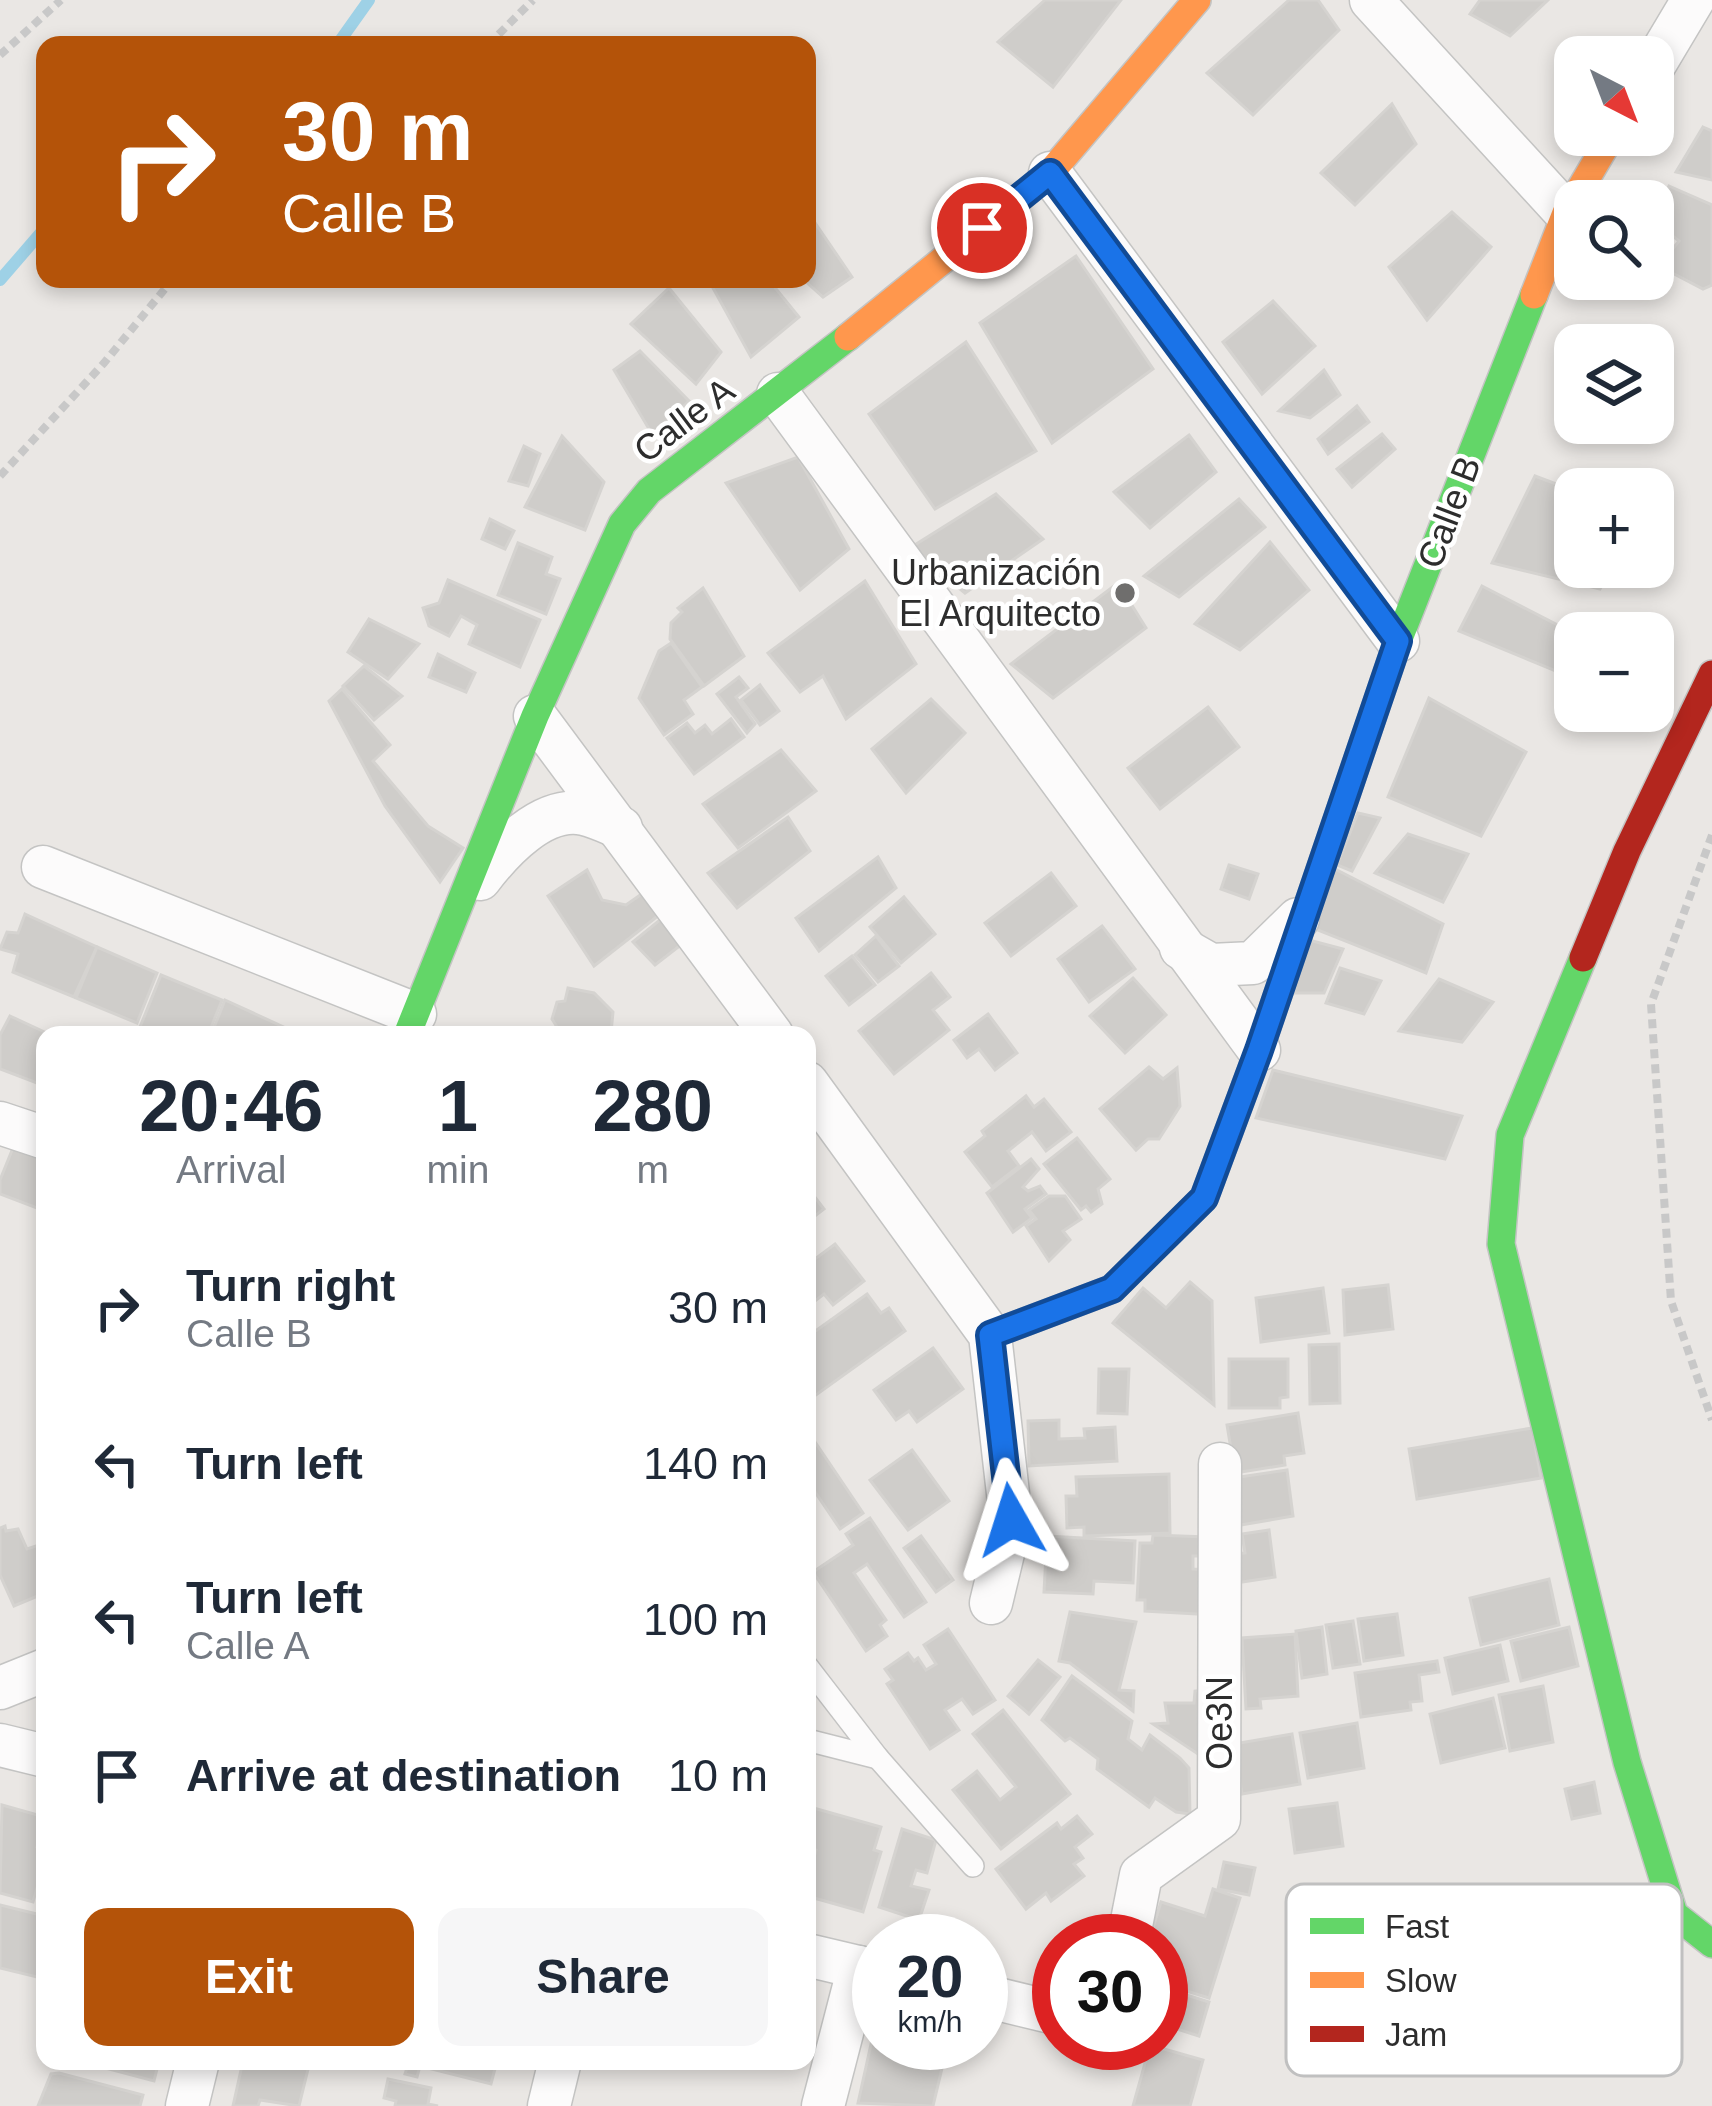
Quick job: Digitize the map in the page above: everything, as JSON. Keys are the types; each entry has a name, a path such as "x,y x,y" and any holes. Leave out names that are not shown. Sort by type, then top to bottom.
{"street":[{"name":"Calle A","path":"411,1024 535,716 622,524 649,491 778,394 1050,173 1197,0"},
{"path":"1371,0 1554,201"},
{"path":"1672,36 1693,0"},
{"path":"1050,173 1398,641"},
{"name":"Calle B","path":"990,1335 1112,1289 1204,1198 1398,641 1554,241"},
{"path":"778,394 1259,1050"},
{"path":"1665,1884 1627,1762 1501,1244 1510,1136 1627,851 1712,674"},
{"path":"535,716 765,1026"},
{"path":"465,898 503,849 551,817 580,813 621,828"},
{"path":"43,867 411,1024"},
{"path":"1181,948 1211,965 1253,963 1307,909"},
{"path":"816,1095 990,1335 1011,1520 991,1603"},
{"path":"0,1123 36,1135"},
{"name":"Oe3N","path":"1133,1914 1141,1874 1219,1819 1220,1464"},
{"path":"0,1688 36,1674"},
{"path":"0,1745 36,1754"},
{"path":"1682,1920 1712,1944"},
{"path":"816,1957 852,1965"},
{"path":"823,2106 852,2020"},
{"path":"187,2106 196,2070"},
{"path":"549,2106 558,2070"}],"lane":[{"path":"816,1678 878,1758 973,1866"},
{"path":"816,1742 878,1758"}],"path":[{"path":"0,55 61,0"},
{"path":"497,36 533,0"},
{"path":"0,476 166,288"},
{"path":"1712,835 1651,1004 1671,1301 1712,1420"}],"building":[{"path":"1045,0 1121,0 1053,87 998,42"},
{"path":"1289,0 1318,0 1339,30 1253,115 1207,73"},
{"path":"1480,0 1548,0 1510,36 1470,14"},
{"path":"1392,104 1416,144 1355,205 1321,173"},
{"path":"1703,127 1712,131 1712,180 1676,172"},
{"path":"1674,188 1712,205 1712,285 1703,289 1674,274 1674,247 1679,241 1674,237"},
{"path":"1452,212 1491,247 1427,320 1389,267"},
{"path":"816,224 852,277 823,297 813,288"},
{"path":"1076,256 1153,369 1052,443 980,323"},
{"path":"669,288 721,352 696,384 631,324"},
{"path":"713,288 775,288 799,317 751,357"},
{"path":"1273,301 1315,346 1262,394 1223,342"},
{"path":"966,342 1036,451 935,509 869,414"},
{"path":"640,351 689,401 652,434 614,370"},
{"path":"1324,370 1340,395 1310,418 1279,411"},
{"path":"1357,406 1369,422 1328,454 1318,439"},
{"path":"1382,434 1395,449 1352,487 1337,469"},
{"path":"1189,435 1216,472 1150,528 1114,492"},
{"path":"562,436 604,482 585,530 525,507"},
{"path":"524,446 540,454 528,486 509,481"},
{"path":"798,457 849,549 800,590 726,483"},
{"path":"1535,476 1554,483 1554,578 1492,563"},
{"path":"996,494 1043,539 965,593 910,548"},
{"path":"1239,499 1265,527 1179,597 1144,576"},
{"path":"490,519 514,531 505,549 482,539"},
{"path":"1270,542 1309,590 1240,650 1195,624"},
{"path":"518,543 552,557 546,574 560,579 546,614 498,595"},
{"path":"448,580 540,620 520,667 469,644 477,625 461,616 449,636 429,626 423,608 439,603"},
{"path":"865,581 916,664 846,719 823,676 800,692 768,653"},
{"path":"1118,583 1146,628 1053,698 1011,664"},
{"path":"1482,586 1554,623 1554,670 1459,631"},
{"path":"703,588 744,656 704,686 670,639 671,623 682,612 678,608"},
{"path":"369,619 419,644 388,679 348,652"},
{"path":"671,643 702,687 684,700 693,714 664,735 639,698 659,651"},
{"path":"438,654 475,673 466,692 429,677"},
{"path":"364,666 402,696 374,720 343,686"},
{"path":"739,677 748,688 736,697 755,724 747,733 717,694"},
{"path":"760,685 779,711 760,725 741,700"},
{"path":"342,689 390,745 373,761 428,826 463,848 440,882 385,806 329,701"},
{"path":"1429,698 1526,752 1481,836 1388,797"},
{"path":"931,699 965,733 906,793 872,749"},
{"path":"1208,707 1239,747 1160,809 1128,768"},
{"path":"731,719 744,737 694,774 667,738 687,723 695,733 705,725 712,734"},
{"path":"781,750 816,791 738,848 703,804"},
{"path":"1358,813 1380,818 1352,871 1337,865"},
{"path":"788,817 810,851 737,908 708,873"},
{"path":"1408,834 1468,854 1443,902 1375,873"},
{"path":"878,857 896,888 819,951 796,918"},
{"path":"1229,865 1258,874 1249,899 1221,889"},
{"path":"1331,867 1443,924 1426,973 1310,927"},
{"path":"587,870 602,900 626,905 646,891 659,915 594,966 548,896"},
{"path":"1051,873 1076,906 1011,956 985,923"},
{"path":"904,897 935,934 901,963 870,927"},
{"path":"25,914 97,947 74,997 13,972 18,954 0,949 7,932 18,933"},
{"path":"661,919 682,944 655,965 633,942"},
{"path":"1102,926 1135,969 1089,1002 1058,959"},
{"path":"876,936 899,966 878,982 855,955"},
{"path":"1305,939 1343,949 1324,993 1294,993"},
{"path":"97,947 157,973 137,1023 76,998"},
{"path":"852,956 875,985 849,1005 826,976"},
{"path":"1340,968 1381,981 1364,1014 1326,1003"},
{"path":"931,973 950,997 933,1010 949,1030 894,1074 859,1031"},
{"path":"161,975 222,1000 212,1026 140,1026"},
{"path":"1133,978 1166,1015 1125,1053 1090,1016"},
{"path":"1439,979 1493,1002 1462,1042 1399,1031"},
{"path":"568,988 594,993 613,1012 612,1026 556,1026 552,1019 557,1002 565,1001"},
{"path":"225,1000 281,1026 215,1026"},
{"path":"988,1014 1017,1053 995,1070 979,1049 967,1058 954,1040"},
{"path":"10,1016 36,1028 36,1083 0,1069 0,1035"},
{"path":"1149,1067 1163,1079 1177,1068 1180,1106 1159,1139 1148,1139 1136,1150 1100,1109"},
{"path":"1273,1070 1462,1116 1445,1159 1256,1118"},
{"path":"1026,1096 1034,1107 1044,1099 1071,1132 1046,1151 1032,1132 1008,1151 1019,1166 992,1187 965,1152 985,1136 982,1131"},
{"path":"1077,1138 1110,1179 1098,1189 1102,1204 1091,1212 1086,1206 1081,1210 1044,1164"},
{"path":"15,1143 36,1151 36,1208 0,1194 0,1180"},
{"path":"1031,1159 1039,1169 1023,1187 1028,1191 1040,1186 1046,1194 1025,1209 1032,1218 1013,1232 987,1193"},
{"path":"1049,1196 1065,1196 1081,1219 1063,1231 1070,1240 1049,1261 1026,1226 1036,1219 1029,1210"},
{"path":"835,1244 864,1281 833,1305 824,1294 816,1300 816,1258"},
{"path":"1190,1282 1212,1301 1214,1405 1113,1323 1143,1288 1166,1308"},
{"path":"1388,1285 1393,1329 1345,1335 1343,1290"},
{"path":"1323,1288 1329,1333 1261,1342 1256,1298"},
{"path":"867,1294 881,1313 889,1308 905,1331 816,1395 816,1331"},
{"path":"1339,1344 1340,1403 1310,1404 1309,1345"},
{"path":"933,1348 963,1389 917,1422 909,1411 896,1420 874,1390"},
{"path":"1229,1359 1288,1359 1288,1397 1280,1398 1280,1408 1229,1408"},
{"path":"1099,1369 1129,1369 1127,1414 1098,1413"},
{"path":"1298,1413 1304,1453 1284,1456 1285,1465 1235,1473 1227,1425"},
{"path":"1059,1420 1059,1439 1085,1438 1084,1429 1115,1427 1117,1461 1029,1466 1028,1421"},
{"path":"1532,1428 1541,1478 1417,1499 1409,1449"},
{"path":"816,1443 863,1513 840,1529 816,1493"},
{"path":"912,1450 949,1501 908,1530 870,1480"},
{"path":"1287,1470 1293,1516 1241,1525 1233,1478"},
{"path":"1169,1474 1170,1533 1084,1536 1084,1527 1067,1528 1066,1496 1077,1496 1076,1477"},
{"path":"870,1518 926,1602 904,1617 867,1564 854,1573 886,1620 880,1625 887,1636 866,1651 816,1576 816,1570 853,1545 846,1534"},
{"path":"0,1528 18,1529 27,1549 36,1546 36,1597 14,1606 0,1575"},
{"path":"1269,1530 1275,1577 1229,1584 1224,1555 1245,1553 1242,1534"},
{"path":"1153,1535 1207,1537 1206,1556 1193,1556 1193,1569 1210,1570 1213,1615 1145,1611 1145,1600 1137,1600 1140,1543 1152,1543"},
{"path":"921,1536 953,1580 936,1592 904,1548"},
{"path":"1047,1536 1135,1541 1133,1583 1094,1581 1093,1594 1044,1592"},
{"path":"1549,1579 1559,1625 1481,1645 1470,1598"},
{"path":"1070,1612 1136,1622 1119,1690 1134,1691 1133,1711 1070,1663 1059,1661"},
{"path":"1397,1614 1403,1655 1364,1661 1358,1619"},
{"path":"1353,1621 1360,1664 1333,1668 1326,1625"},
{"path":"1322,1627 1327,1674 1302,1678 1296,1631"},
{"path":"1569,1627 1578,1666 1521,1681 1511,1641"},
{"path":"948,1629 995,1700 973,1714 962,1699 945,1710 959,1730 930,1749 887,1684 893,1680 885,1669 908,1653 926,1670 936,1664 924,1645"},
{"path":"1295,1634 1298,1696 1260,1699 1261,1708 1246,1709 1242,1638"},
{"path":"1500,1645 1508,1681 1453,1694 1445,1658"},
{"path":"1038,1660 1060,1677 1029,1714 1008,1696"},
{"path":"1437,1661 1439,1672 1419,1675 1422,1701 1410,1702 1411,1710 1361,1717 1355,1673"},
{"path":"1072,1676 1132,1721 1128,1739 1142,1750 1150,1735 1189,1768 1190,1814 1176,1812 1155,1798 1149,1807 1097,1769 1098,1759 1070,1738 1065,1741 1042,1720"},
{"path":"1543,1686 1553,1742 1510,1751 1499,1695"},
{"path":"1205,1690 1207,1760 1153,1724 1168,1723 1165,1703 1194,1703 1195,1691"},
{"path":"1493,1698 1505,1748 1441,1763 1430,1714"},
{"path":"1003,1710 1070,1794 1001,1849 953,1790 977,1771 1000,1800 1016,1787 973,1734"},
{"path":"1357,1723 1364,1768 1308,1778 1300,1733"},
{"path":"1292,1734 1300,1784 1242,1794 1234,1744"},
{"path":"1594,1782 1600,1813 1572,1819 1565,1789"},
{"path":"1337,1803 1343,1846 1295,1853 1289,1809"},
{"path":"2,1805 36,1814 36,1892 33,1902 0,1893"},
{"path":"816,1809 881,1827 874,1850 881,1852 863,1912 816,1899"},
{"path":"1077,1816 1092,1834 1075,1847 1083,1858 1074,1864 1084,1876 1051,1901 1046,1893 1026,1909 996,1869 1057,1823 1061,1829"},
{"path":"902,1829 936,1840 927,1873 916,1870 911,1886 929,1890 921,1914 879,1907"},
{"path":"1224,1862 1255,1868 1249,1895 1218,1889"},
{"path":"1213,1889 1240,1898 1209,1998 1188,1991 1188,1914 1157,1914 1161,1902 1205,1916"},
{"path":"0,1905 36,1914 36,1977 0,1968"},
{"path":"1188,1995 1209,2002 1199,2036 1188,2033"},
{"path":"1188,2056 1203,2060 1190,2106 1133,2106 1143,2070 1188,2070"},
{"path":"113,2070 157,2070 154,2081"},
{"path":"241,2070 308,2070 299,2106 260,2100 258,2106 233,2106"},
{"path":"436,2070 495,2070 491,2084"},
{"path":"865,2070 942,2070 933,2106 858,2103"},
{"path":"51,2074 143,2095 140,2106 38,2106"},
{"path":"388,2079 431,2088 428,2104 438,2106 395,2106 396,2101 384,2098"}],"waterway":[{"path":"343,36 369,0"},
{"path":"0,280 36,238"}],"traffic: fast":[{"path":"990,1335 1112,1289 1204,1198 1398,641 1534,295"},
{"path":"411,1026 535,716 622,524 649,491 848,337"},
{"path":"1583,958 1510,1135 1501,1244 1627,1762 1665,1884"},
{"path":"1682,1920 1712,1944"}],"traffic: slow":[{"path":"848,337 1050,173 1197,0"},
{"path":"1534,295 1566,213 1600,156"}],"traffic: jam":[{"path":"1583,958 1627,851 1712,674"}],"place":[{"name":"Urbanización El Arquitecto","path":"1125,593"}],"route":[{"path":"982,228 1050,173 1398,641 1204,1198 1112,1289 990,1335 1011,1520"}]}
